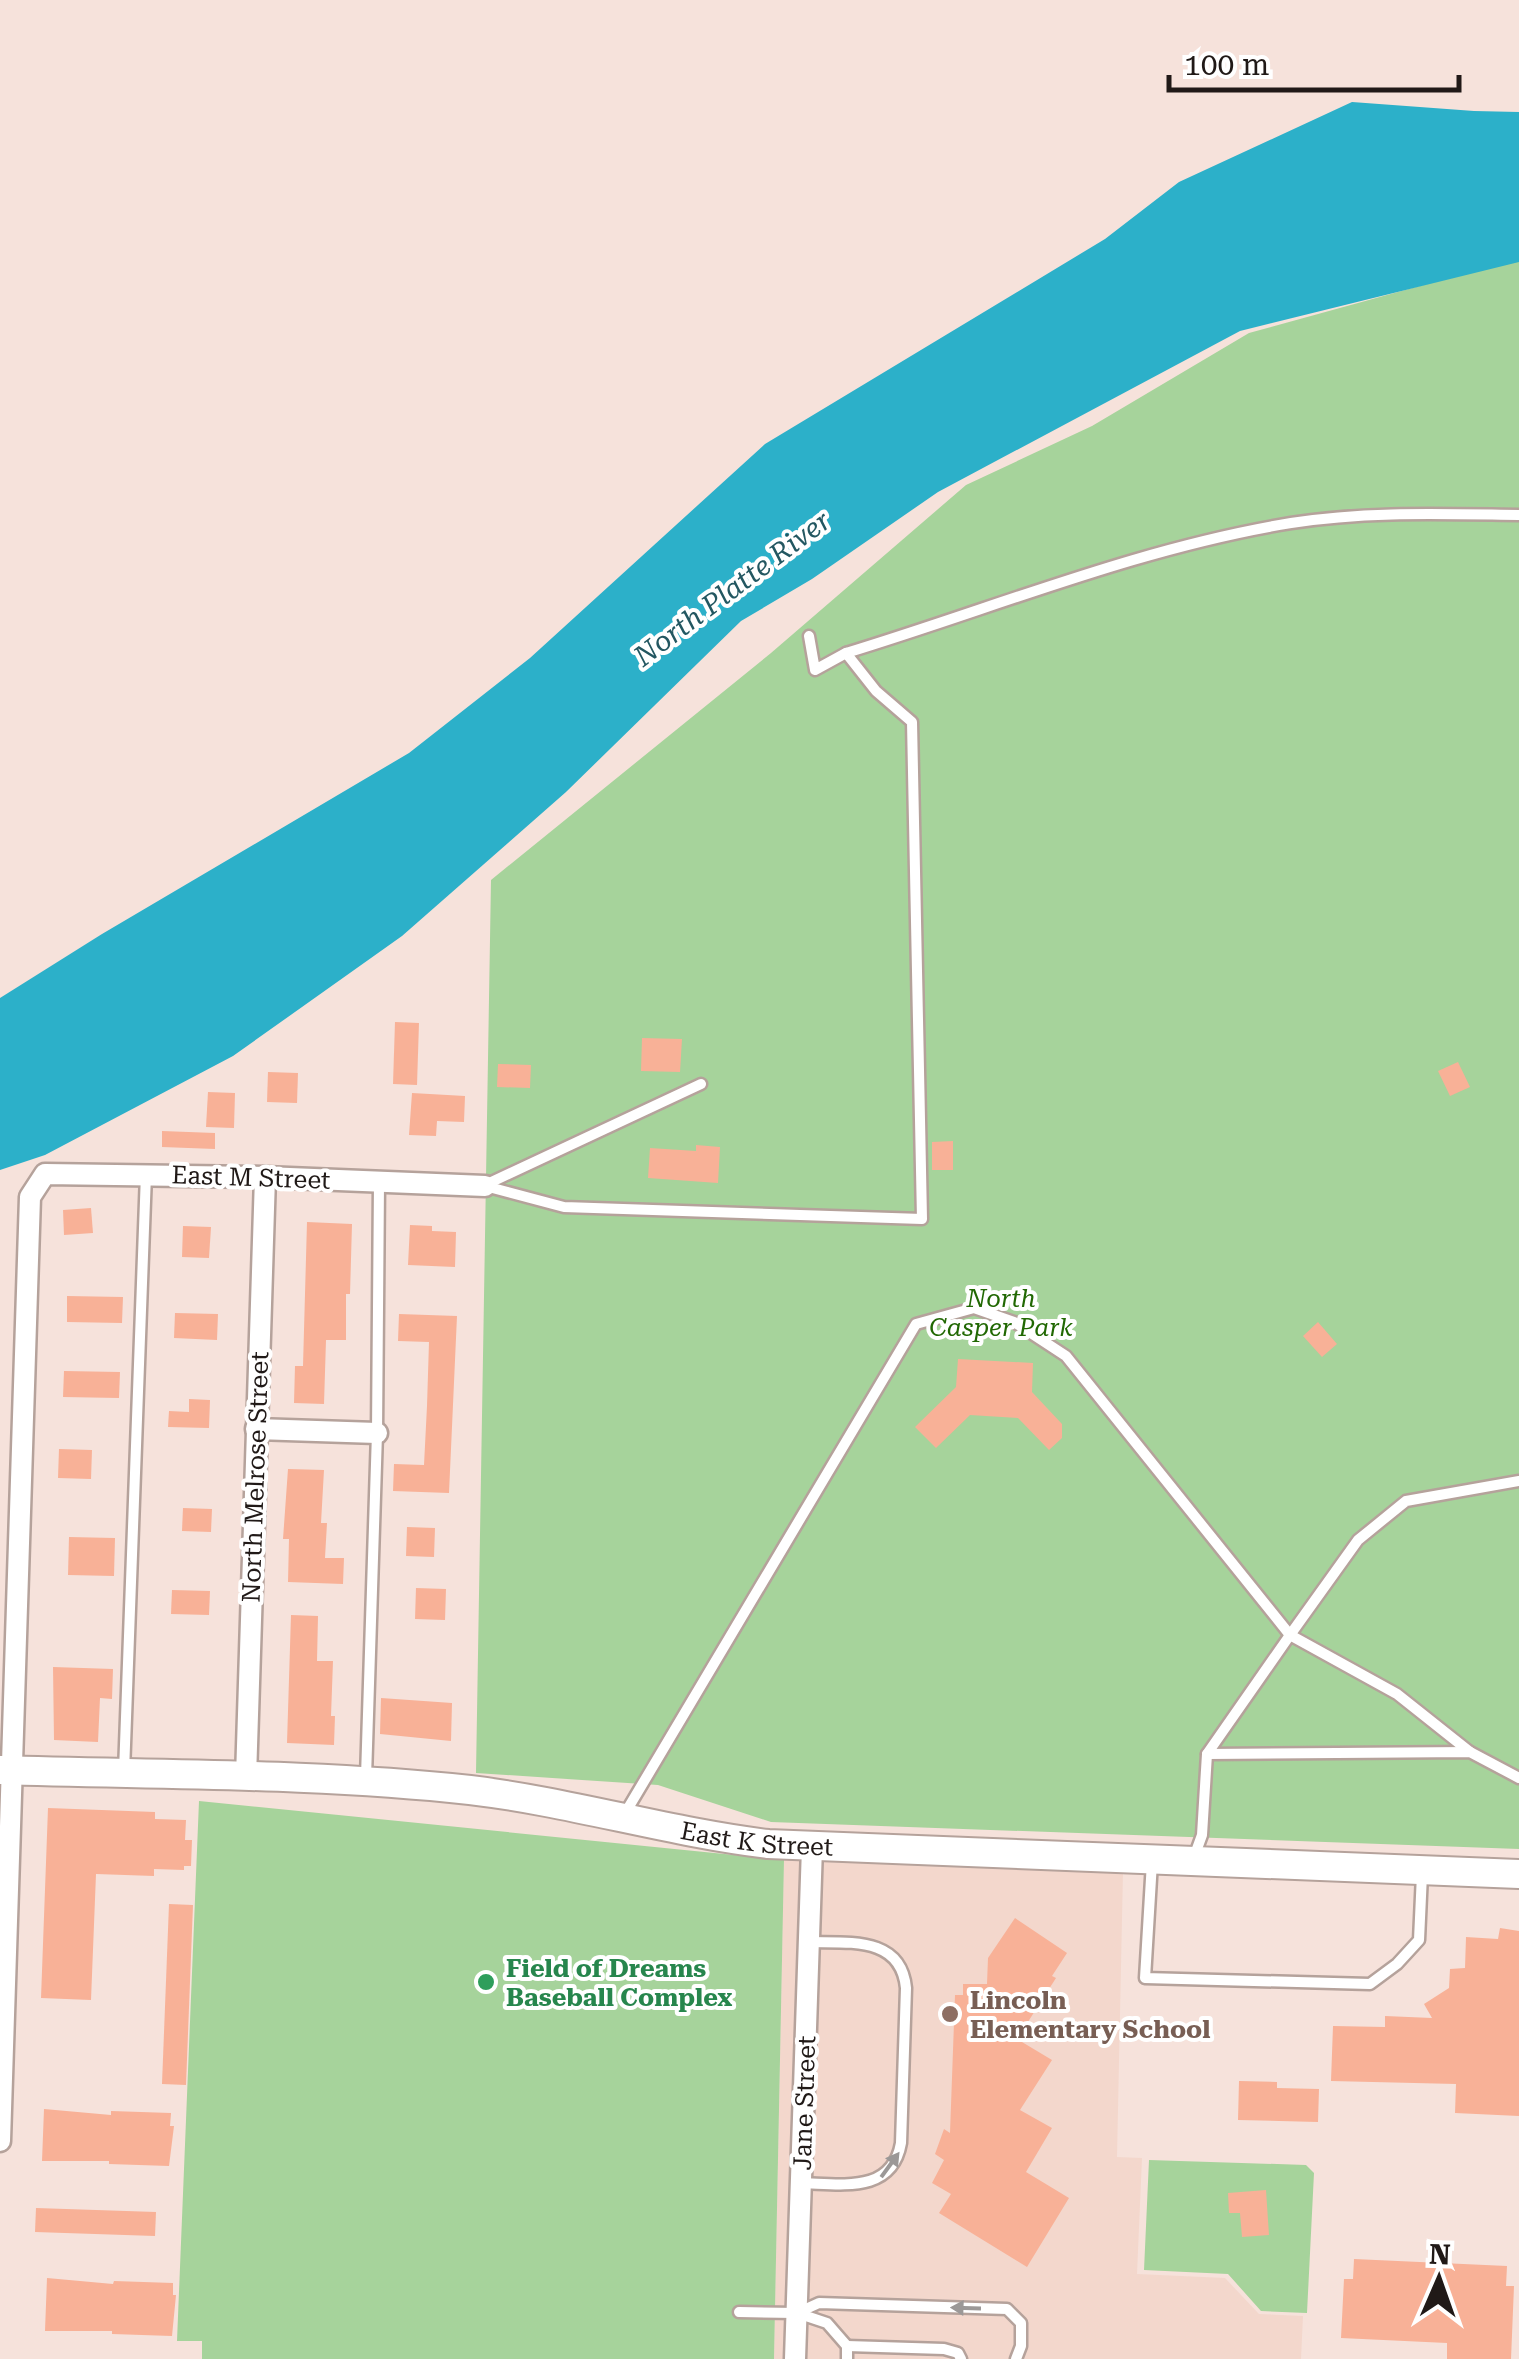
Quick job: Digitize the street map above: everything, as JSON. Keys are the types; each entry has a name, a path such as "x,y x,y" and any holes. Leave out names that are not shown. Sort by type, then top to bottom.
{"street":[{"name":"East M Street","path":"6,1770 30,1198 45,1174 485,1186"},
{"name":"North Melrose Street","path":"246,1778 265,1177"},
{"path":"256,1429 377,1433"},
{"name":"East K Street","path":"6,1770 366,1782 472,1790 623,1816 716,1838 812,1847 1519,1874"},
{"path":"0,2141 6,1770"},
{"name":"Jane Street","path":"796,2359 812,1847"}],"lane":[{"path":"810,636 815,670 846,653 1142,556 1292,523 1402,513 1519,515"},
{"path":"485,1186 564,1207 922,1219 912,722 876,691 846,653"},
{"path":"485,1186 702,1084"},
{"path":"124,1774 146,1174"},
{"path":"366,1782 380,1183"},
{"path":"623,1816 916,1324 974,1308 1014,1322 1066,1356 1290,1635 1397,1694 1470,1752 1519,1778"},
{"path":"1192,1863 1202,1834 1207,1754 1358,1540 1406,1502 1519,1481"},
{"path":"1207,1754 1470,1752"},
{"path":"1152,1861 1145,1978 1370,1984 1397,1964 1419,1940 1422,1871"},
{"path":"801,2182 868,2183 888,2173 901,2143 905,1977 886,1950 865,1944 809,1942"},
{"path":"797,2314 819,2303 1007,2309 1021,2324 1022,2346 1016,2359"},
{"path":"739,2312 797,2314 827,2323 847,2346 846,2359"},
{"path":"847,2346 944,2349 962,2359"}],"shaded area":[{"name":"Lincoln Elementary School","path":"784,1860 1123,1871 1117,2157 1142,2158 1137,2274 1225,2278 1259,2314 1303,2316 1301,2359 774,2359"}],"green space":[{"name":"North Casper Park","path":"1519,261 1519,1849 771,1822 658,1785 476,1773 491,880 771,653 966,485 1092,426 1249,333"},
{"name":"Field of Dreams Baseball Complex","path":"199,1801 784,1860 774,2359 202,2359 202,2341 177,2341"},
{"path":"1149,2160 1306,2165 1314,2173 1307,2313 1261,2311 1228,2274 1144,2270"}],"water":[{"name":"North Platte River","path":"1352,102 1519,112 1519,262 1240,331 938,492 812,579 741,621 566,792 402,936 233,1056 45,1155 0,1170 0,998 409,753 530,658 765,444 1105,239 1179,182"}],"building":[{"path":"395,1022 419,1023 417,1085 393,1084"},
{"path":"642,1038 682,1039 680,1072 641,1071"},
{"path":"1458,1062 1470,1087 1450,1096 1438,1071"},
{"path":"498,1064 531,1065 530,1088 497,1087"},
{"path":"268,1072 298,1073 297,1103 267,1102"},
{"path":"208,1092 235,1093 234,1128 206,1127"},
{"path":"412,1093 465,1096 464,1122 437,1121 436,1136 409,1135"},
{"path":"162,1131 215,1133 215,1149 162,1147"},
{"path":"953,1141 953,1170 932,1170 932,1142"},
{"path":"696,1145 720,1147 718,1183 648,1178 650,1148 696,1151"},
{"path":"91,1208 93,1233 64,1235 63,1210"},
{"path":"307,1222 352,1224 346,1340 326,1340 324,1404 294,1403 295,1366 303,1366"},
{"path":"410,1225 456,1232 455,1267 408,1265"},
{"path":"183,1226 211,1227 209,1258 182,1257"},
{"path":"67,1296 123,1297 122,1323 67,1322"},
{"path":"175,1313 218,1314 217,1340 174,1338"},
{"path":"399,1314 457,1316 449,1493 393,1491 394,1464 424,1465 427,1406 429,1342 398,1341"},
{"path":"1318,1322 1337,1344 1322,1357 1303,1336"},
{"path":"958,1359 1033,1363 1032,1392 1062,1424 1062,1438 1049,1450 1018,1418 970,1415 936,1448 915,1427 956,1387"},
{"path":"64,1371 120,1372 119,1398 63,1397"},
{"path":"189,1399 210,1400 209,1428 168,1427 169,1411 189,1412"},
{"path":"59,1449 92,1450 91,1479 58,1478"},
{"path":"288,1469 324,1470 321,1523 327,1523 325,1558 344,1558 343,1584 288,1582 289,1539 283,1539"},
{"path":"183,1508 212,1509 211,1532 182,1531"},
{"path":"407,1527 435,1528 434,1557 406,1556"},
{"path":"69,1537 115,1538 114,1576 68,1575"},
{"path":"416,1588 446,1589 445,1620 415,1619"},
{"path":"172,1590 210,1591 209,1615 171,1614"},
{"path":"291,1615 318,1616 317,1661 333,1661 334,1745 287,1743"},
{"path":"53,1667 113,1669 112,1699 100,1698 98,1742 54,1740"},
{"path":"381,1698 452,1703 451,1741 380,1734"},
{"path":"48,1808 155,1812 155,1819 186,1820 185,1840 192,1840 191,1866 184,1866 184,1870 154,1869 154,1876 96,1874 91,2000 41,1998"},
{"path":"169,1904 193,1905 186,2085 162,2084"},
{"path":"1015,1918 1067,1953 1052,1976 1056,1978 1017,2039 1052,2060 1020,2110 1052,2128 1026,2172 1069,2198 1027,2267 939,2213 951,2194 932,2183 944,2160 935,2154 944,2129 950,2133 955,1995 963,1995 963,1984 987,1984 988,1958"},
{"path":"1500,1928 1519,1931 1519,2116 1455,2113 1456,2084 1331,2081 1333,2026 1385,2027 1385,2016 1432,2018 1424,2004 1449,1988 1450,1969 1465,1968 1466,1937 1498,1939"},
{"path":"1239,2081 1277,2082 1277,2088 1319,2089 1318,2122 1238,2120"},
{"path":"44,2109 111,2115 111,2111 171,2113 170,2126 174,2126 169,2166 42,2161"},
{"path":"1266,2190 1269,2235 1242,2237 1240,2213 1229,2213 1228,2193"},
{"path":"36,2208 156,2212 155,2236 35,2232"},
{"path":"1354,2259 1507,2266 1506,2286 1514,2286 1511,2359 1447,2359 1447,2343 1341,2338 1344,2279 1353,2279"},
{"path":"47,2278 113,2284 173,2283 176,2295 172,2336 45,2331"}],"place":[{"name":"Field of Dreams Baseball Complex","path":"486,1982"},
{"name":"Lincoln Elementary School","path":"950,2014"}]}
